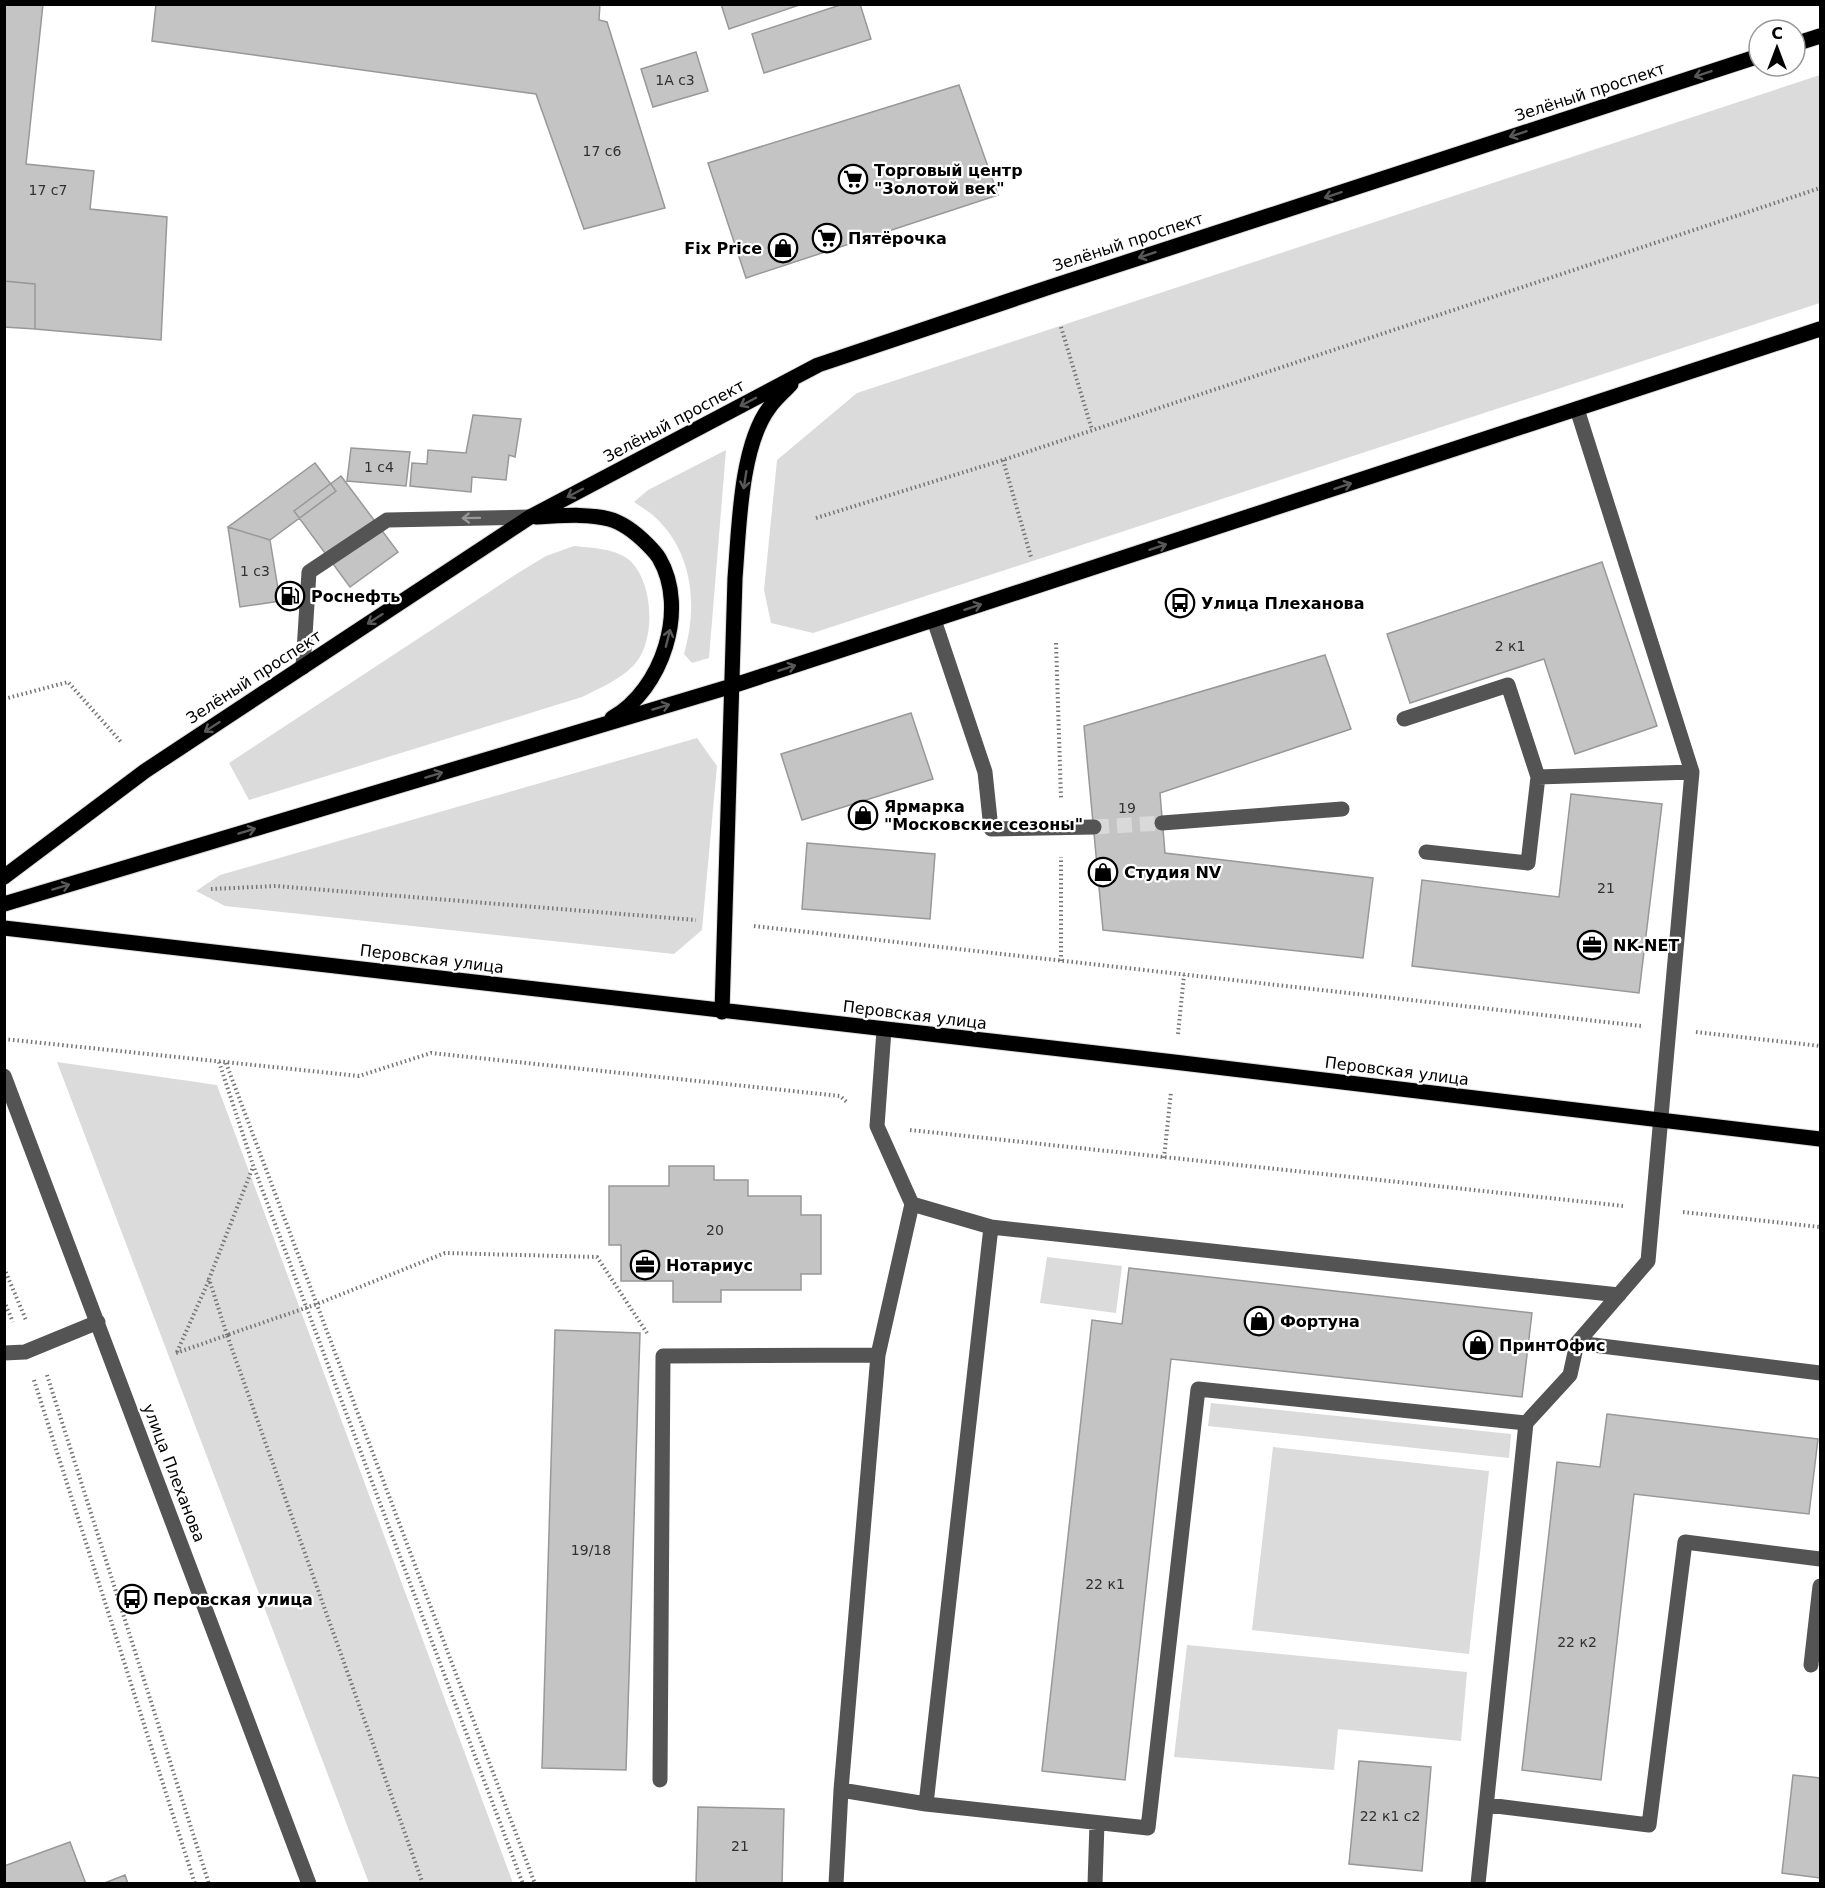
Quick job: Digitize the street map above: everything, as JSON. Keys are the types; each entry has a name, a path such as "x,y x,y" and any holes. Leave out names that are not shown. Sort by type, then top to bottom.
{"main road":[{"name":"Зелёный проспект","path":"4,877 145,771 530,517 818,365 1747,60"},
{"path":"4,904 732,686 1821,329"},
{"path":"722,1012 735,578 747,466 755,434 768,409 791,384 818,365"},
{"path":"530,517 578,515 611,519 637,533 659,557 670,585 673,618 666,646 651,678 626,710 593,728"},
{"name":"Перовская улица","path":"4,928 1821,1139"}],"street":[{"path":"1478,1884 1526,1423 1569,1375 1577,1343 1648,1261 1692,772 1577,409"},
{"path":"303,667 309,572 387,520 530,517"},
{"path":"934,620 985,772 991,829 1094,827"},
{"path":"1404,719 1508,685 1538,777 1527,863 1425,852"},
{"path":"1538,777 1692,772"},
{"path":"1162,823 1342,808"},
{"path":"836,1884 841,1790 878,1355 912,1204 877,1126 884,1030"},
{"name":"улица Плеханова","path":"4,1076 309,1884"},
{"path":"912,1204 991,1227 1618,1295"},
{"path":"926,1804 991,1227"},
{"path":"4,1353 31,1349 98,1322"},
{"path":"1577,1343 1821,1373"},
{"path":"660,1780 663,1356 878,1355"},
{"path":"841,1790 926,1804 1148,1827 1198,1389 1526,1423"},
{"path":"1488,1805 1649,1826 1685,1542 1821,1559"},
{"path":"1811,1665 1821,1586"},
{"path":"1095,1884 1097,1823"}],"path":[{"path":"816,518 1003,460 1821,188"},
{"path":"1061,327 1092,430"},
{"path":"1003,460 1031,557"},
{"path":"1056,643 1061,828 1061,961"},
{"path":"4,699 68,682 121,742"},
{"path":"211,889 276,886 725,923 1821,1046"},
{"path":"219,1062 253,1165 524,1884"},
{"path":"226,1063 535,1884"},
{"path":"253,1165 209,1279 176,1353 317,1304 445,1253 597,1257 663,1356"},
{"path":"4,1268 31,1349 195,1884"},
{"path":"209,1279 423,1884"},
{"path":"4,1301 55,1394 209,1884"}],"shaded area":[{"path":"1820,75 1820,303 813,633 771,623 764,590 777,460 857,393"},
{"path":"726,450 709,658 692,663 684,654 691,619 691,602 690,585 680,551 660,522 634,502 648,490"},
{"path":"574,546 602,549 622,555 637,569 643,581 649,611 649,627 641,655 628,671 582,697 249,800 229,763 518,573 546,556"},
{"path":"697,738 717,766 702,930 674,954 225,906 196,891 220,875"},
{"path":"57,1062 217,1085 513,1883 369,1883"},
{"path":"1047,1257 1122,1266 1116,1313 1040,1303"},
{"path":"1211,1403 1511,1434 1509,1458 1208,1426"},
{"path":"1273,1447 1489,1471 1469,1654 1252,1630"},
{"path":"1187,1645 1467,1672 1461,1741 1338,1729 1334,1770 1174,1757"}],"building":[{"path":"4,4 43,4 26,164 94,171 90,209 167,217 161,340 35,329 35,284 4,281"},
{"path":"156,4 600,4 599,20 607,22 665,208 584,229 536,94 152,41"},
{"path":"721,4 802,4 729,29"},
{"path":"843,4 860,4 871,39 764,73 752,34"},
{"path":"696,52 708,91 653,107 641,69"},
{"name":"Торговый центр \"Золотой век\"","path":"959,85 998,195 746,278 708,163"},
{"path":"4,281 35,284 35,329 4,327"},
{"path":"473,415 521,419 515,457 509,455 506,480 472,477 471,492 410,486 412,463 427,464 428,450 466,453"},
{"path":"351,448 410,452 406,486 347,481"},
{"path":"315,463 336,491 270,540 228,527"},
{"path":"341,476 398,552 350,587 294,511"},
{"path":"228,527 270,540 280,601 240,607"},
{"path":"1602,562 1657,726 1575,754 1544,659 1410,703 1387,634"},
{"path":"1325,655 1351,729 1160,793 1165,853 1373,878 1363,958 1103,930 1084,726"},
{"path":"911,713 933,779 802,820 781,754"},
{"path":"1571,794 1662,804 1639,993 1412,966 1422,880 1559,897"},
{"path":"807,843 935,854 930,919 802,909"},
{"path":"669,1166 714,1166 714,1180 748,1180 748,1196 801,1196 801,1215 821,1215 821,1274 801,1274 801,1290 721,1290 721,1302 673,1302 673,1281 621,1281 621,1245 609,1245 609,1186 669,1186"},
{"path":"1129,1268 1532,1313 1522,1397 1171,1359 1125,1780 1042,1771 1092,1320 1122,1324"},
{"path":"555,1330 640,1333 626,1770 542,1768"},
{"path":"1607,1414 1818,1439 1809,1514 1634,1494 1601,1780 1522,1770 1557,1462 1600,1467"},
{"path":"1359,1761 1431,1767 1422,1871 1349,1864"},
{"path":"1793,1775 1820,1778 1820,1878 1782,1873"},
{"path":"698,1807 784,1809 782,1884 696,1884"},
{"path":"70,1842 86,1884 4,1884 4,1866"},
{"path":"125,1875 128,1884 102,1884"}],"tunnel":[{"path":"1094,827 1162,823"}],"place":[{"name":"Торговый центр \"Золотой век\"","path":"853,179"},
{"name":"Пятёрочка","path":"827,238"},
{"name":"Fix Price","path":"783,248"},
{"name":"Роснефть","path":"290,596"},
{"name":"Улица Плеханова","path":"1180,603"},
{"name":"Ярмарка \"Московские сезоны\"","path":"863,815"},
{"name":"Студия NV","path":"1103,872"},
{"name":"NK-NET","path":"1592,945"},
{"name":"Нотариус","path":"645,1265"},
{"name":"Фортуна","path":"1259,1321"},
{"name":"ПринтОфис","path":"1478,1345"},
{"name":"Перовская улица","path":"132,1599"}]}
